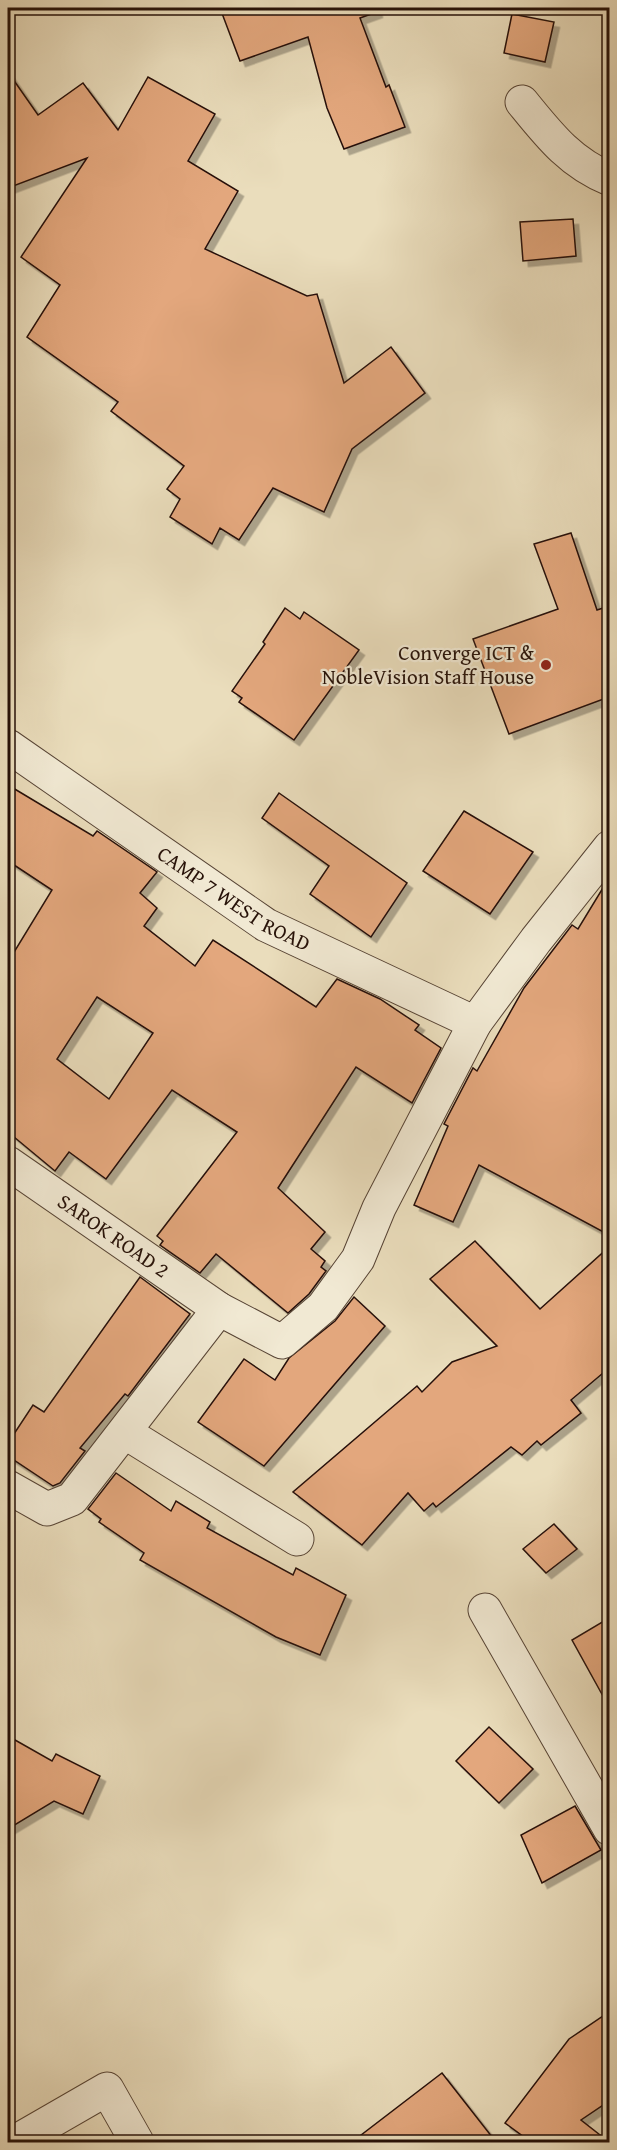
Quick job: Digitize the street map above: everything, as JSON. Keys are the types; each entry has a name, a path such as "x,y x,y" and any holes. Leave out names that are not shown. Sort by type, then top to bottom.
{"street":[{"path":"522,102 563,152 590,171 609,179"},
{"name":"CAMP 7 WEST ROAD","path":"8,746 266,925 475,1023"},
{"path":"8,1487 47,1509 72,1499 126,1433 219,1310 282,1342 323,1307 358,1259 379,1208 475,1023 536,939 609,847"},
{"name":"SAROK ROAD 2","path":"8,1163 219,1310"},
{"path":"126,1433 297,1539"},
{"path":"485,1610 609,1829"},
{"path":"15,2142 107,2089 136,2142"}],"building":[{"path":"220,8 376,8 377,12 360,18 386,87 389,85 405,127 344,149 327,108 308,37 240,61"},
{"path":"512,14 554,22 545,62 504,53"},
{"path":"8,72 38,115 83,83 118,130 148,77 215,114 188,161 238,191 205,249 307,296 317,294 344,383 391,347 425,393 352,449 324,512 273,488 239,540 220,528 212,544 170,517 180,499 167,489 184,466 111,411 118,402 27,337 60,285 21,257 87,158 8,188"},
{"path":"573,219 576,256 523,261 520,222"},
{"name":"Converge ICT & NobleVision Staff House","path":"571,533 597,610 609,606 609,697 509,734 473,639 558,609 534,544"},
{"path":"285,608 300,619 304,612 359,650 294,740 239,702 242,698 232,691 265,644 263,642"},
{"path":"8,785 93,836 97,831 157,872 140,893 157,908 144,926 195,966 213,940 316,1007 337,979 380,999 419,1025 415,1030 441,1048 412,1103 356,1067 278,1188 325,1232 311,1249 325,1261 321,1267 326,1271 309,1294 288,1313 216,1254 200,1273 160,1245 163,1241 157,1236 237,1132 172,1090 106,1179 69,1152 55,1171 8,1132 8,962 52,890 8,861","holes":["97,997 153,1033 109,1099 57,1059"]},
{"path":"279,793 407,883 371,937 310,894 329,866 262,818"},
{"path":"464,811 533,852 490,914 423,871"},
{"path":"609,878 609,1235 479,1165 453,1222 414,1205 448,1126 444,1124 473,1068 477,1071 524,988 572,925 578,929"},
{"path":"475,1241 540,1309 609,1247 609,1368 571,1400 581,1413 541,1445 537,1441 522,1455 511,1447 436,1507 433,1503 424,1511 408,1493 362,1545 293,1492 417,1386 422,1392 452,1362 497,1346 430,1279"},
{"path":"140,1277 190,1314 128,1396 125,1394 80,1448 85,1451 60,1483 53,1486 8,1456 8,1443 33,1405 44,1412"},
{"path":"354,1297 385,1326 264,1466 198,1422 244,1359 275,1380 289,1358 335,1321"},
{"path":"116,1473 171,1511 176,1501 210,1522 207,1528 293,1575 296,1568 346,1595 320,1655 276,1637 140,1560 144,1553 99,1522 101,1519 88,1509"},
{"path":"554,1524 577,1549 546,1573 523,1549"},
{"path":"609,1618 609,1707 572,1640"},
{"path":"489,1727 533,1769 499,1803 456,1761"},
{"path":"8,1736 52,1761 56,1754 100,1776 83,1814 54,1801 8,1829"},
{"path":"575,1806 601,1850 542,1883 521,1835"},
{"path":"609,2012 609,2101 581,2120 609,2142 531,2142 505,2123 569,2039"},
{"path":"442,2073 496,2142 352,2142"}],"place":[{"name":"Converge ICT & NobleVision Staff House","path":"546,665"}]}
